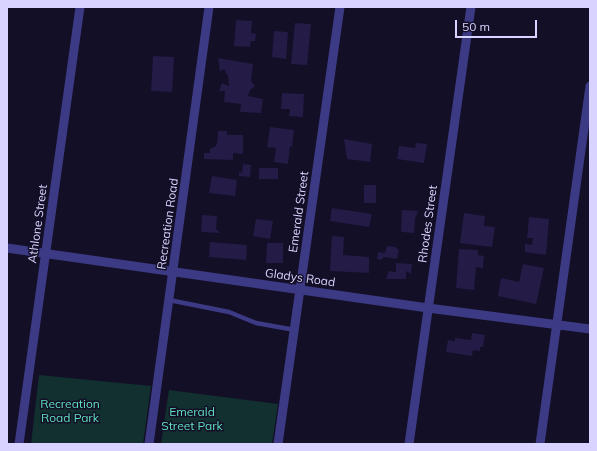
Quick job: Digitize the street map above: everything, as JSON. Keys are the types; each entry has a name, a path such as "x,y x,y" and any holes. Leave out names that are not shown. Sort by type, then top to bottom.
{"street":[{"name":"Athlone Street","path":"19,444 80,7"},
{"name":"Recreation Road","path":"149,444 209,7"},
{"name":"Emerald Street","path":"278,444 340,7"},
{"name":"Rhodes Street","path":"409,444 471,7"},
{"path":"540,444 590,86"},
{"name":"Gladys Road","path":"7,248 428,308 590,329"}],"lane":[{"path":"169,300 229,312 256,323 295,330"}],"green space":[{"name":"Recreation Road Park","path":"39,375 151,386 143,444 31,444"},
{"name":"Emerald Street Park","path":"169,390 278,404 272,444 161,444"}],"building":[{"path":"236,20 252,21 251,33 256,34 255,41 251,41 250,47 234,46"},
{"path":"295,23 311,24 307,65 291,64"},
{"path":"274,31 288,32 286,59 272,57"},
{"path":"153,56 174,57 172,92 151,91"},
{"path":"218,58 253,64 251,81 255,86 250,90 248,96 263,99 261,113 240,112 241,104 224,102 225,91 219,91 222,83 229,86 228,76 224,69 220,72"},
{"path":"282,93 304,94 303,117 289,116 290,109 281,109"},
{"path":"270,127 294,130 288,164 274,162 276,148 267,147"},
{"path":"218,131 227,131 227,135 243,135 243,154 233,153 233,160 204,159 204,153 210,153 210,149 216,146"},
{"path":"344,139 372,144 370,162 347,159"},
{"path":"416,143 427,144 424,163 397,159 399,146 415,148"},
{"path":"243,164 251,165 250,177 239,176 239,172 242,173"},
{"path":"259,168 278,168 278,179 259,179"},
{"path":"212,176 237,180 235,196 209,193"},
{"path":"364,185 376,185 376,203 364,203"},
{"path":"332,208 372,214 369,227 330,221"},
{"path":"402,210 418,211 415,219 414,233 401,232"},
{"path":"464,213 485,216 484,226 495,227 492,247 460,243"},
{"path":"202,215 217,216 216,229 220,233 201,232"},
{"path":"529,217 549,219 546,255 525,252 525,244 532,245 533,238 527,238"},
{"path":"256,219 273,221 270,239 253,236"},
{"path":"332,236 344,237 343,255 369,257 369,273 330,271"},
{"path":"210,242 247,245 246,260 209,257"},
{"path":"267,243 283,243 283,263 266,263"},
{"path":"387,246 395,247 399,250 397,259 384,257 381,260 377,259 378,252 385,253"},
{"path":"459,249 478,250 478,255 484,256 483,268 476,267 474,290 456,288"},
{"path":"396,263 412,264 411,274 406,271 406,279 386,279 389,271 396,272"},
{"path":"523,264 544,268 536,304 498,296 501,278 519,282"},
{"path":"472,333 485,335 483,347 480,347 480,351 473,350 472,356 446,352 448,340 455,341 455,338 471,340"}]}
